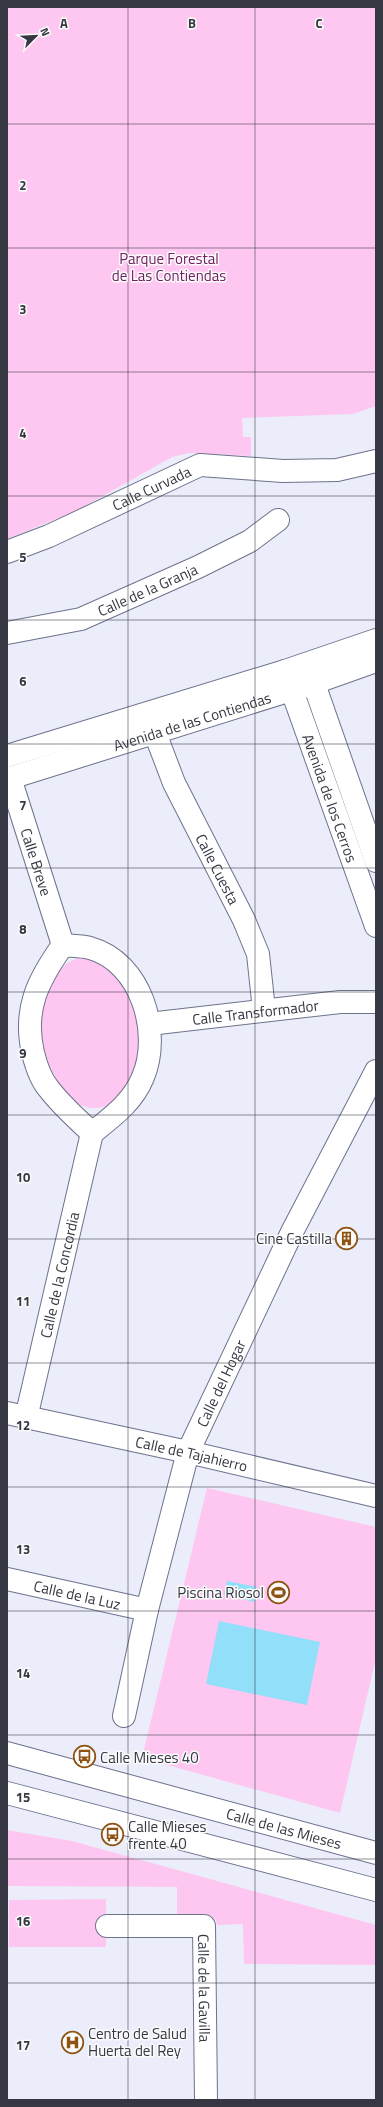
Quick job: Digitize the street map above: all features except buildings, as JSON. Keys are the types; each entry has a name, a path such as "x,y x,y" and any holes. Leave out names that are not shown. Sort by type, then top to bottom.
{"street":[{"name":"Calle Curvada","path":"7,552 49,536 200,466 283,471 337,470 376,461"},
{"name":"Calle de la Granja","path":"7,633 81,619 198,567 250,541 278,520"},
{"name":"Avenida de las Contiendas","path":"310,673 376,640"},
{"name":"Avenida de las Contiendas","path":"7,756 310,673 376,661"},
{"name":"Avenida de los Cerros","path":"310,673 376,861"},
{"name":"Avenida de las Contiendas","path":"9,778 155,733 288,680"},
{"name":"Avenida de los Cerros","path":"288,680 376,926"},
{"name":"Calle Cuesta","path":"155,733 174,783 244,920 258,954 264,1010"},
{"name":"Calle Breve","path":"9,778 63,945"},
{"path":"63,945 90,948 106,955 121,966 132,979 142,998 149,1024 148,1060 143,1077 131,1098 117,1113 92,1133 48,1088 36,1064 30,1039 29,1016 36,989 47,967 63,945"},
{"name":"Calle Transformador","path":"149,1024 371,998"},
{"name":"Calle del Hogar","path":"124,1716 147,1610 188,1452 293,1230 376,1070"},
{"name":"Calle de la Concordia","path":"17,1416 92,1133"},
{"name":"Calle de Tajahierro","path":"17,1416 188,1452 376,1496"},
{"name":"Calle de la Luz","path":"7,1579 147,1610"},
{"name":"Calle de las Mieses","path":"7,1753 376,1853"},
{"path":"7,1769 221,1825 255,1820"},
{"path":"7,1793 376,1890"},
{"name":"Calle de la Gavilla","path":"107,1926 204,1926 206,2100"}],"green space":[{"name":"Parque Forestal de Las Contiendas","path":"7,7 376,7 376,406 353,414 242,418 243,437 251,437 251,456 189,453 172,457 78,510 7,539"},
{"path":"84,957 107,965 130,993 138,1021 140,1041 137,1060 129,1085 111,1104 94,1108 81,1105 69,1096 60,1084 46,1055 42,1041 41,1028 43,1004 55,977 65,965 73,960"},
{"name":"Piscina Riosol","path":"207,1488 376,1527 376,1658 340,1813 142,1758"},
{"path":"7,1830 72,1841 376,1925 376,1965 244,1964 243,1924 217,1925 216,1920 207,1914 177,1914 177,1887 7,1886"},
{"path":"106,1899 106,1947 9,1947 9,1900"}],"water":[{"path":"227,1581 257,1587 254,1602 224,1594"},
{"path":"219,1621 320,1642 307,1705 206,1684"}],"place":[{"name":"Cine Castilla","path":"347,1238"},
{"name":"Piscina Riosol","path":"279,1592"},
{"name":"Calle Mieses 40","path":"84,1757"},
{"name":"Calle Mieses frente 40","path":"113,1835"},
{"name":"Centro de Salud Huerta del Rey","path":"72,2042"}]}
